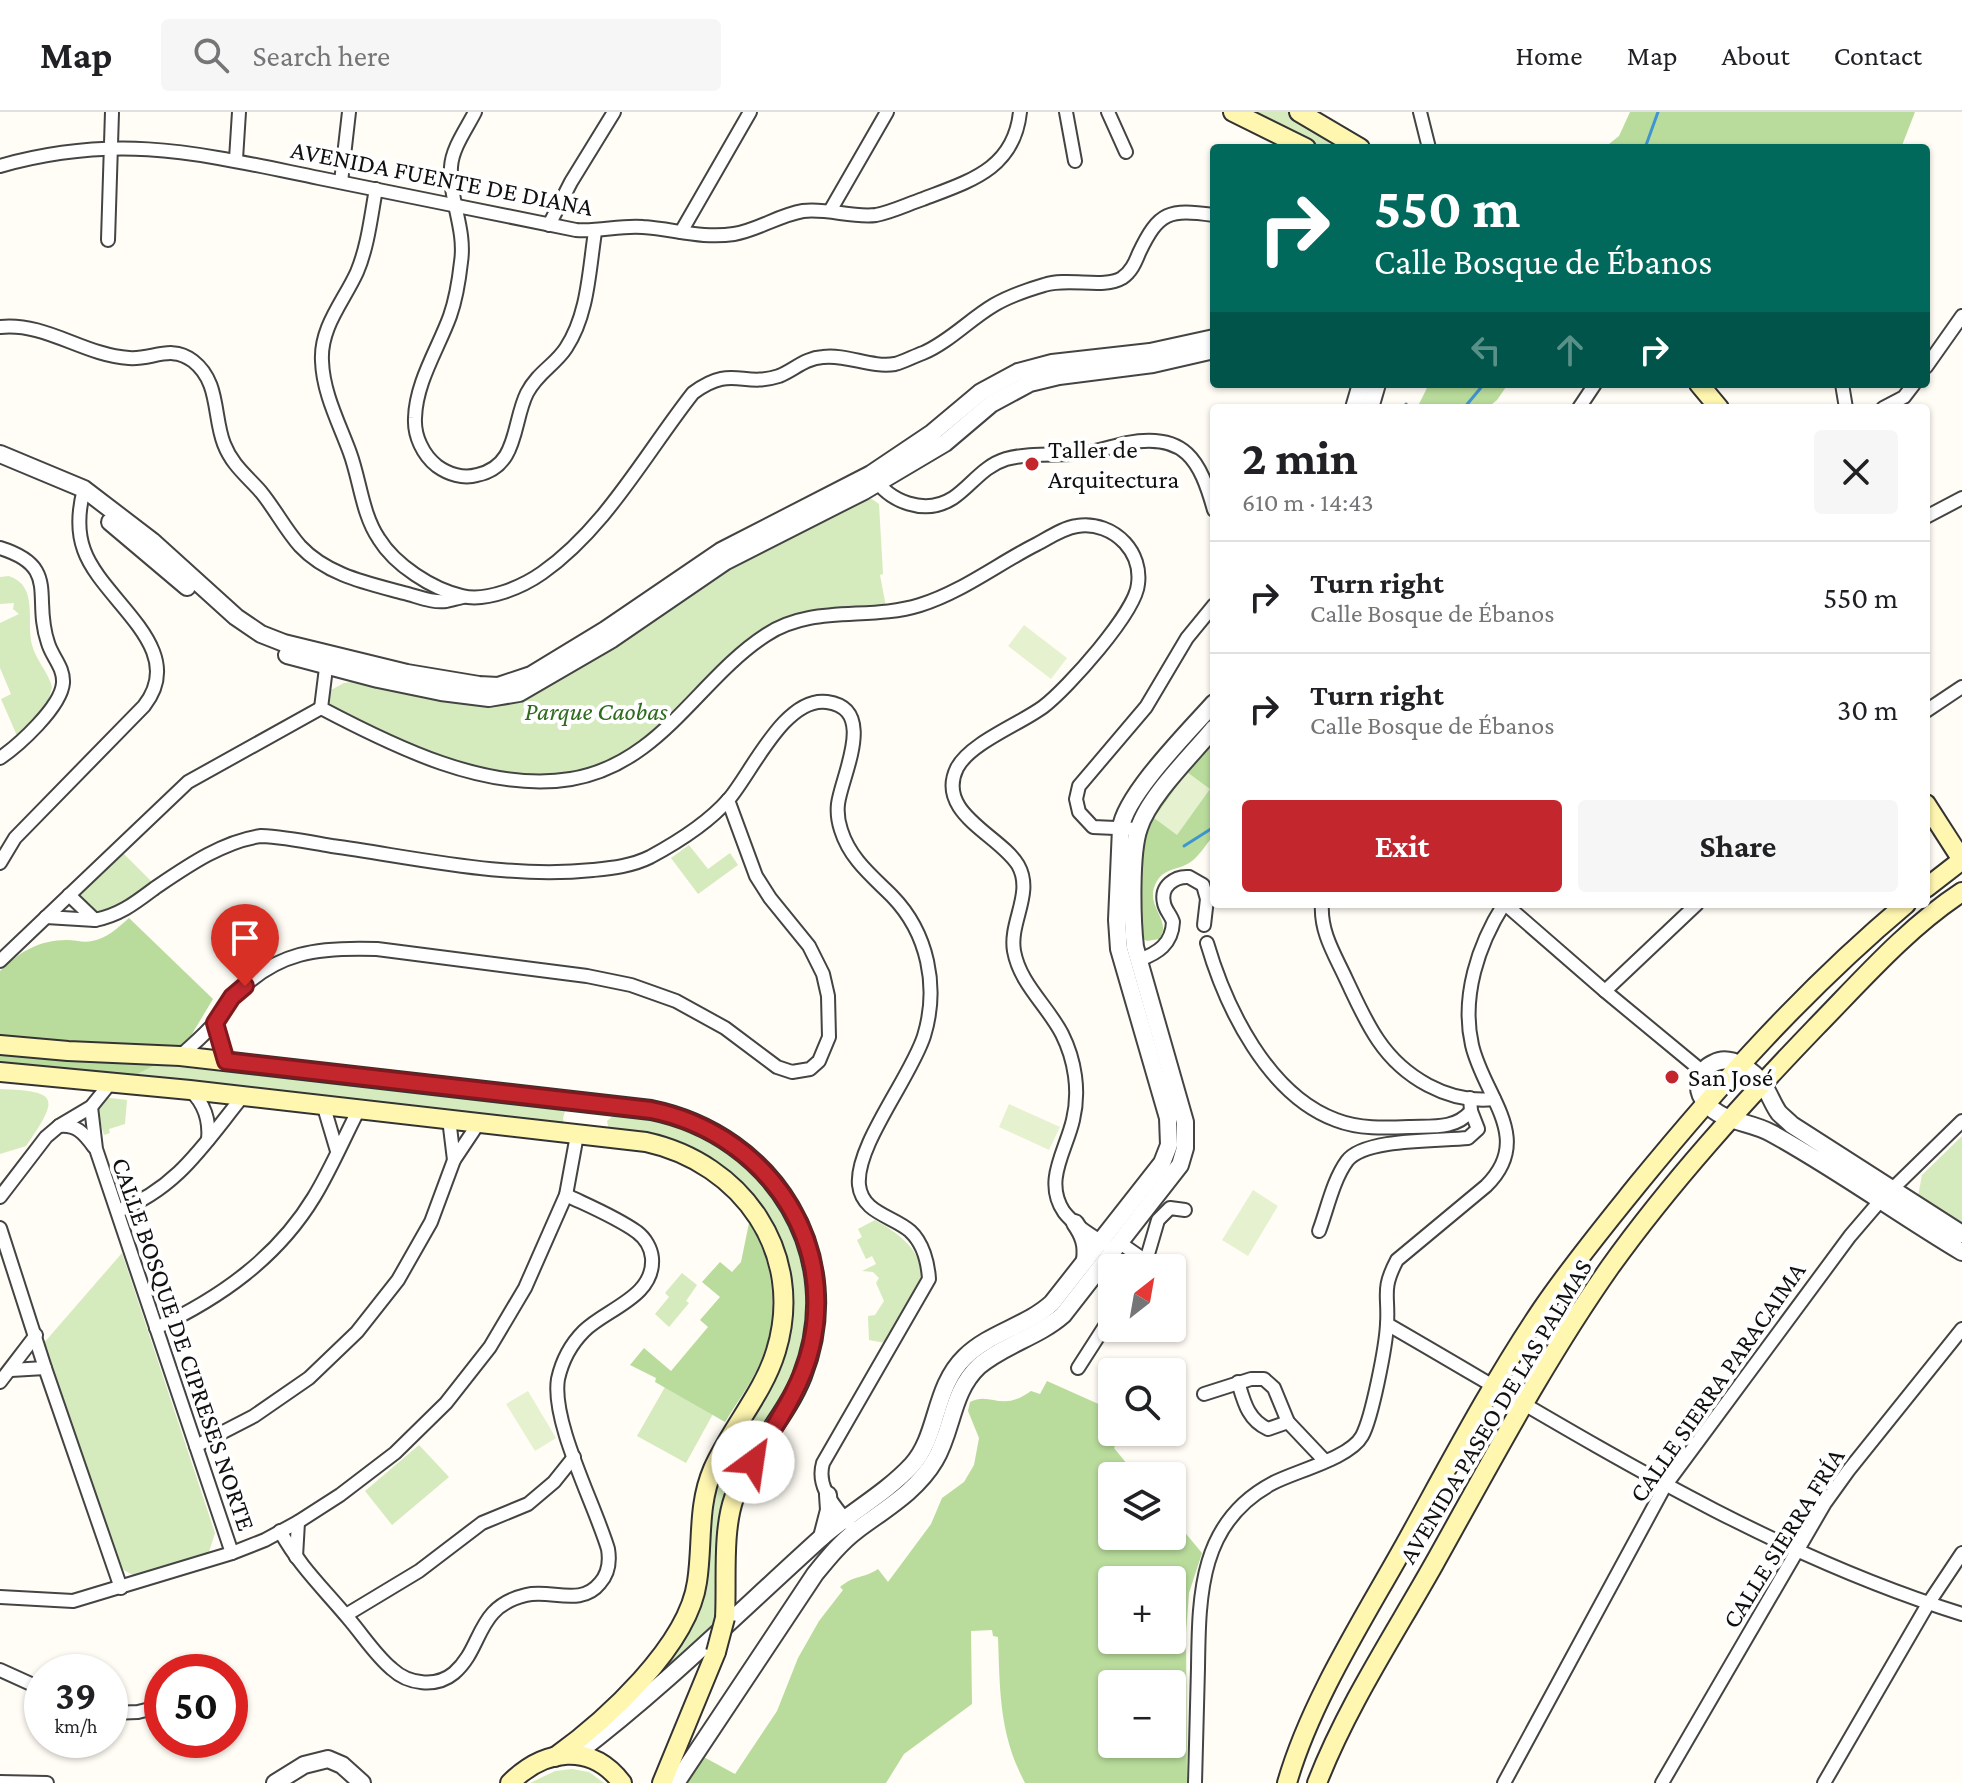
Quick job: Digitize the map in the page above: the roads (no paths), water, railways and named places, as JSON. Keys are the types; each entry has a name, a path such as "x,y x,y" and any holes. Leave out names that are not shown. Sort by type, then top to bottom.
{"main road":[{"path":"1233,112 1298,144"},
{"path":"1299,112 1353,144"},
{"path":"1702,388 1716,404"},
{"path":"1930,810 1962,860 1930,885"},
{"name":"AVENIDA PASEO DE LAS PALMAS","path":"1317,1783 1344,1724 1524,1403 1611,1267 1653,1211 1763,1083 1862,979 1962,892"},
{"name":"AVENIDA PASEO DE LAS PALMAS","path":"1287,1783 1294,1759 1334,1674 1493,1385 1543,1308 1589,1244 1739,1064 1842,960 1901,908"},
{"path":"0,1045 180,1056 669,1113 703,1126 734,1144 761,1168 784,1196 808,1247 816,1304 812,1343 792,1398 740,1483 732,1503 725,1618 716,1652 662,1783"},
{"path":"0,1072 112,1081 646,1142 675,1150 702,1163 727,1180 756,1214 771,1241 780,1272 783,1312 780,1336 770,1367 708,1483 701,1513 697,1583 689,1610 641,1680 592,1728 555,1757"},
{"path":"588,1102 600,1109 603,1118 601,1127 595,1133 582,1136 570,1129 567,1120 575,1104 588,1102"},
{"path":"510,1783 535,1764 576,1754 600,1762 622,1783"}],"street":[{"path":"108,240 112,112"},
{"path":"236,159 239,112"},
{"path":"341,182 349,112"},
{"path":"475,112 451,165 463,244 460,267 451,313 420,390 415,419 417,438 427,456 438,467 455,475 470,477 488,473 501,462 512,445 526,395 541,371 563,353 581,322 595,232"},
{"path":"549,225 614,112"},
{"path":"681,232 750,112"},
{"path":"830,211 887,112"},
{"name":"AVENIDA FUENTE DE DIANA","path":"0,166 68,150 111,147 161,149 236,159 549,225 595,232 628,227 714,237 736,234 806,211 879,214 980,175 1010,149 1018,131 1020,112"},
{"path":"1066,112 1075,161"},
{"path":"1108,112 1126,152"},
{"path":"1420,112 1428,144"},
{"path":"376,189 358,270 324,339 322,360 326,389 377,537 395,559 419,577 463,597"},
{"path":"0,327 15,325 35,329 71,343 131,359 160,352 178,353 193,361 208,377 215,396 221,436 236,468 259,489 301,547 343,575 444,602 516,588 540,575 566,554 594,527 693,393 708,382 726,376 760,379 780,375 808,359 824,356 874,364 896,364 931,350 994,305 1024,291 1052,282 1111,282 1123,277 1132,268 1155,222 1168,213 1187,211 1210,214"},
{"path":"1930,361 1962,316"},
{"path":"875,478 981,392 1018,372 1052,363 1150,352 1210,339"},
{"path":"0,454 82,494 152,541 252,629 327,658 419,676 498,686 531,675 640,611 721,551 945,443 991,404 1030,383 1059,376 1153,364 1210,351"},
{"path":"1891,404 1904,397 1911,388"},
{"path":"875,478 890,495 904,502 920,506 936,505 956,496 977,475 1004,459 1092,452 1154,440 1172,443 1186,451 1198,465 1210,495"},
{"path":"0,463 82,494"},
{"path":"0,863 15,838 144,706 156,684 158,667 154,651 93,569 85,553 79,530 82,494"},
{"path":"1930,515 1962,498"},
{"path":"321,708 397,746 474,771 527,781 581,777 612,765 660,734 753,644 786,624 820,616 879,613 916,607 942,597 1075,526 1093,526 1117,536 1134,556 1138,572 1138,589 1132,605 1066,686 1044,707 965,759 957,769 954,783 959,809 1011,856 1022,874 1023,897 1013,933 1017,962 1064,1039 1075,1078 1073,1121 1054,1176 1058,1201 1083,1234 1085,1260"},
{"path":"0,548 29,560 38,571 44,630 48,646 61,669 63,683 59,698 49,712 0,758"},
{"path":"1130,829 1093,827 1087,823 1077,806 1079,786 1146,707 1187,638 1210,610"},
{"path":"321,708 327,658"},
{"path":"1930,708 1962,687"},
{"path":"46,917 95,920 125,911 200,860 252,838 270,837 495,869 575,872 616,868 650,857 682,837 728,800 780,727 798,710 814,702 830,702 843,709 853,723 854,740 838,802 838,820 845,841 858,862 909,917 921,939 930,977 930,1007 924,1037 864,1158 859,1182 861,1195 869,1206 910,1231 927,1262 929,1279 823,1463 821,1477 828,1495 850,1525"},
{"path":"0,961 188,782 321,708"},
{"path":"1112,1245 1114,1225 1162,1163 1169,1145 1168,1118 1157,1051 1132,920 1130,829 1122,820 1150,777 1210,708"},
{"path":"576,1754 617,1723 822,1538 894,1504 930,1469 940,1451 957,1399 973,1372 986,1361 1055,1322 1070,1307 1112,1245 1175,1173 1185,1148 1185,1122 1119,949 1117,920 1130,829 1210,733"},
{"path":"180,1056 215,1023 232,997 257,975 283,959 311,950 343,948 377,949 587,976 631,985 676,1001 725,1028 777,1067 792,1072 810,1069 819,1061 829,1037 828,996 823,974 809,946 756,876 728,800"},
{"path":"1139,960 1160,952 1170,936 1173,922 1163,896 1166,886 1174,879 1189,877 1203,885 1207,899 1204,925"},
{"path":"69,895 95,920"},
{"path":"1319,1231 1344,1165 1353,1155 1371,1147 1468,1138 1478,1129 1470,1105 1420,1081 1398,1064 1379,1042 1327,939 1323,908"},
{"path":"1195,1783 1201,1583 1210,1553 1224,1526 1255,1493 1351,1449 1361,1439 1368,1422 1387,1324 1385,1295 1388,1277 1397,1260 1499,1174 1506,1159 1508,1137 1503,1119 1471,1043 1470,994 1481,949 1503,908"},
{"path":"1510,908 1703,1072"},
{"path":"1605,991 1693,908"},
{"path":"1207,943 1222,987 1243,1030 1287,1090 1311,1108 1336,1120 1386,1128 1450,1125 1463,1121 1470,1105"},
{"path":"215,1023 226,1061"},
{"path":"1962,1234 1886,1195 1768,1131 1730,1120 1705,1103 1698,1081 1703,1072 1719,1060 1739,1064 1763,1083 1779,1113 1792,1125 1886,1195 1962,1252"},
{"path":"0,1197 46,1137 91,1107 112,1081"},
{"path":"190,1090 201,1102 207,1116 208,1140"},
{"path":"118,1211 145,1200 169,1183 190,1163 243,1096"},
{"path":"1470,1105 1494,1099"},
{"path":"323,1104 337,1151"},
{"name":"CALLE BOSQUE DE CIPRESES NORTE","path":"91,1107 96,1149 232,1553"},
{"path":"156,1328 203,1305 246,1275 274,1248 314,1197 359,1109"},
{"path":"449,1119 454,1160"},
{"path":"196,1446 254,1416 309,1378 357,1332 398,1280 431,1222 454,1160 480,1121"},
{"name":"CALLE SIERRA PARACAIMA","path":"1504,1783 1665,1486 1822,1271 1886,1195 1962,1121"},
{"name":"CALLE BOSQUE DE CIPRESES NORTE","path":"59,1126 70,1125 80,1130 96,1149"},
{"path":"0,1597 73,1601 232,1553 298,1522 395,1453 446,1403 490,1347 525,1288 566,1195 582,1136"},
{"path":"280,1531 296,1560 392,1670 417,1681 432,1682 446,1678 457,1669 487,1618 504,1604 534,1593 571,1597 588,1594 604,1578 609,1556 557,1402 558,1383 562,1364 572,1345 586,1329 632,1299 649,1276 652,1261 649,1248 639,1233 566,1195"},
{"path":"1148,1254 1162,1215 1177,1206 1185,1210"},
{"path":"1075,1223 1114,1225"},
{"path":"1075,1223 1126,1254"},
{"path":"1,1235 121,1588"},
{"path":"676,1783 850,1525 916,1459 928,1437 941,1393 960,1361 976,1347 1045,1309 1085,1260 1112,1245"},
{"path":"1387,1324 1665,1486 1797,1550 1928,1604 1962,1614"},
{"name":"CALLE SIERRA FRÍA","path":"1662,1783 1797,1550 1848,1471 1962,1329"},
{"path":"0,1382 36,1335"},
{"path":"1078,1368 1098,1337"},
{"path":"11,1370 45,1368"},
{"path":"1204,1394 1238,1382 1264,1379 1274,1388 1288,1422 1324,1460"},
{"path":"1238,1382 1248,1411 1258,1424 1268,1429 1288,1422"},
{"path":"346,1615 419,1571 474,1528 518,1510 537,1498 562,1474 574,1457"},
{"path":"822,1538 829,1510 828,1495"},
{"path":"296,1560 298,1522"},
{"path":"265,1540 296,1560"},
{"path":"1824,1783 1928,1604 1962,1553"},
{"path":"0,1670 24,1681"},
{"path":"275,1783 304,1765 328,1759 342,1765 362,1783"},
{"path":"0,1782 47,1783"}],"waterway":[{"path":"1646,144 1658,112"},
{"path":"1467,404 1481,388"},
{"path":"1184,846 1210,830"}],"place":[{"name":"Taller de Arquitectura","path":"1032,464"},
{"name":"San José","path":"1672,1077"}],"park label":[{"name":"Parque Caobas","path":"596,711"}]}
